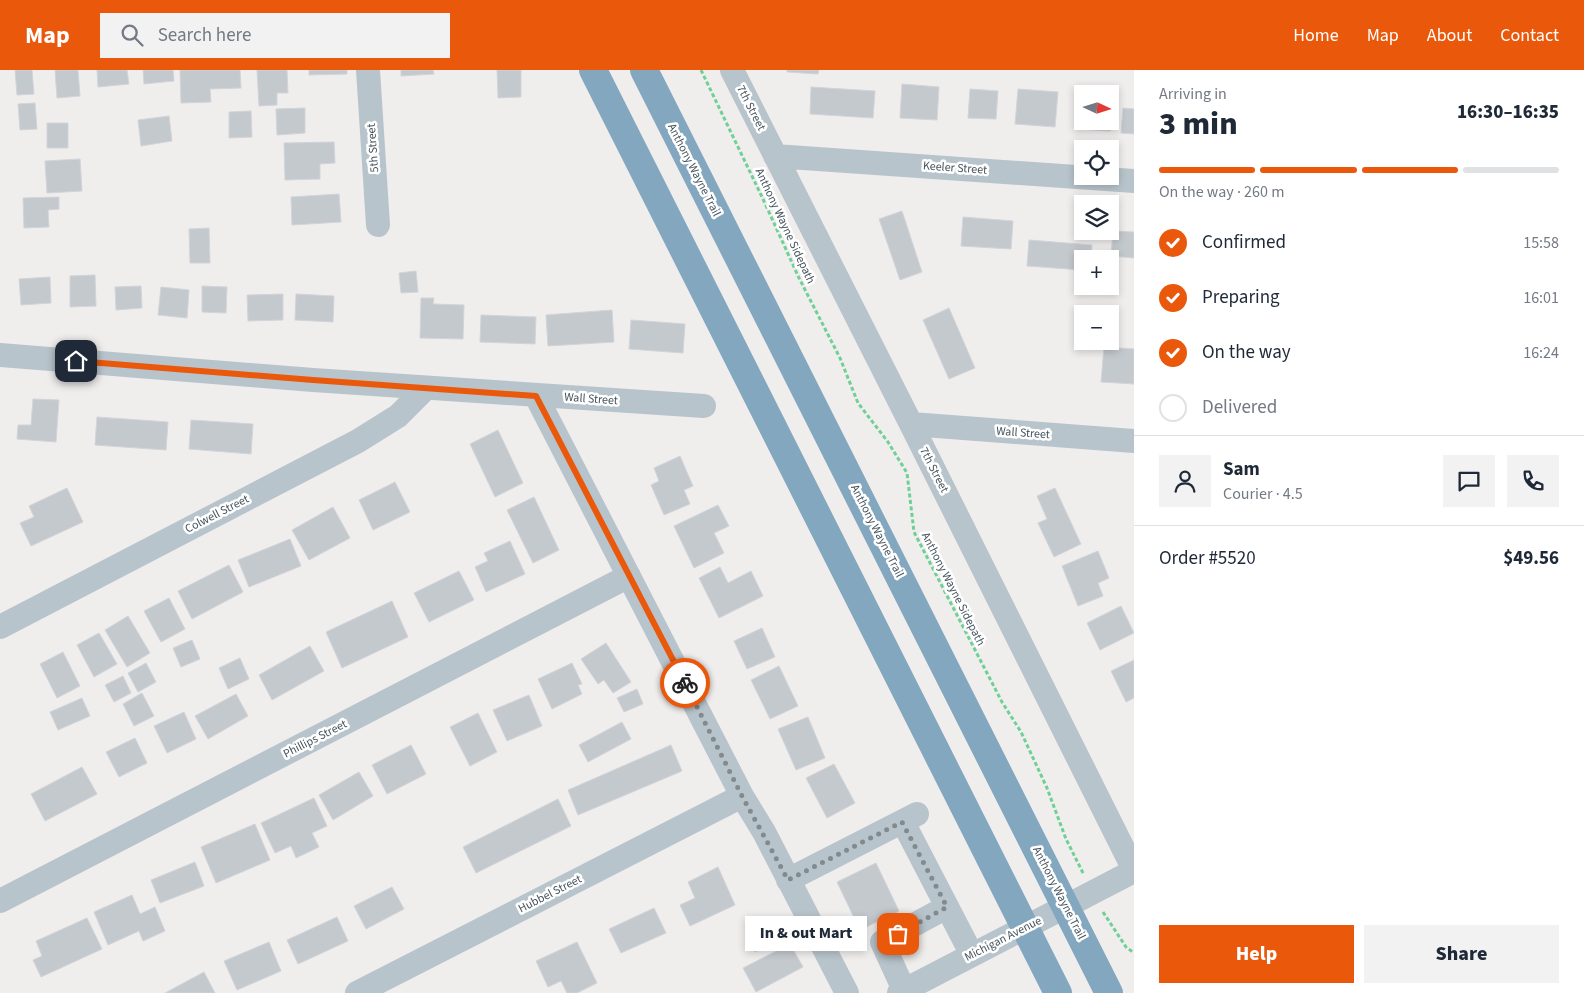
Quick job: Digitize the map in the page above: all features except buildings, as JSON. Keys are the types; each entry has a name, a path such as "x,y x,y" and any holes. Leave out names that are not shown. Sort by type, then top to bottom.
{"highway":[{"path":"593,70 1058,993"},
{"name":"Anthony Wayne Trail","path":"644,70 1109,993"}],"street":[{"name":"5th Street","path":"368,70 378,225"},
{"name":"7th Street","path":"732,70 1134,871"},
{"name":"Keeler Street","path":"775,156 1134,181"},
{"name":"Wall Street","path":"0,355 536,396 704,406"},
{"name":"Colwell Street","path":"0,627 358,441 398,416 426,388"},
{"path":"536,396 742,796 847,993"},
{"name":"Wall Street","path":"911,424 1134,441"},
{"name":"Phillips Street","path":"0,901 629,576"},
{"name":"Hubbel Street","path":"357,993 742,796"},
{"path":"788,880 910,818 947,907 972,955"},
{"name":"Michigan Avenue","path":"902,992 1134,871"},
{"path":"902,992 882,942 947,907"}],"path":[{"name":"Anthony Wayne Sidepath","path":"701,70 799,278 840,358 858,403 888,442 907,472 914,532 1002,702 1021,732 1082,872"},
{"path":"1108,922 1126,947 1134,953"}],"way so far":[{"path":"685,683 742,796 764,832 788,880 902,822 947,907 898,934"}],"place":[{"name":"In & out Mart","path":"898,934"}],"route":[{"path":"76,361 536,396 685,683"}]}
